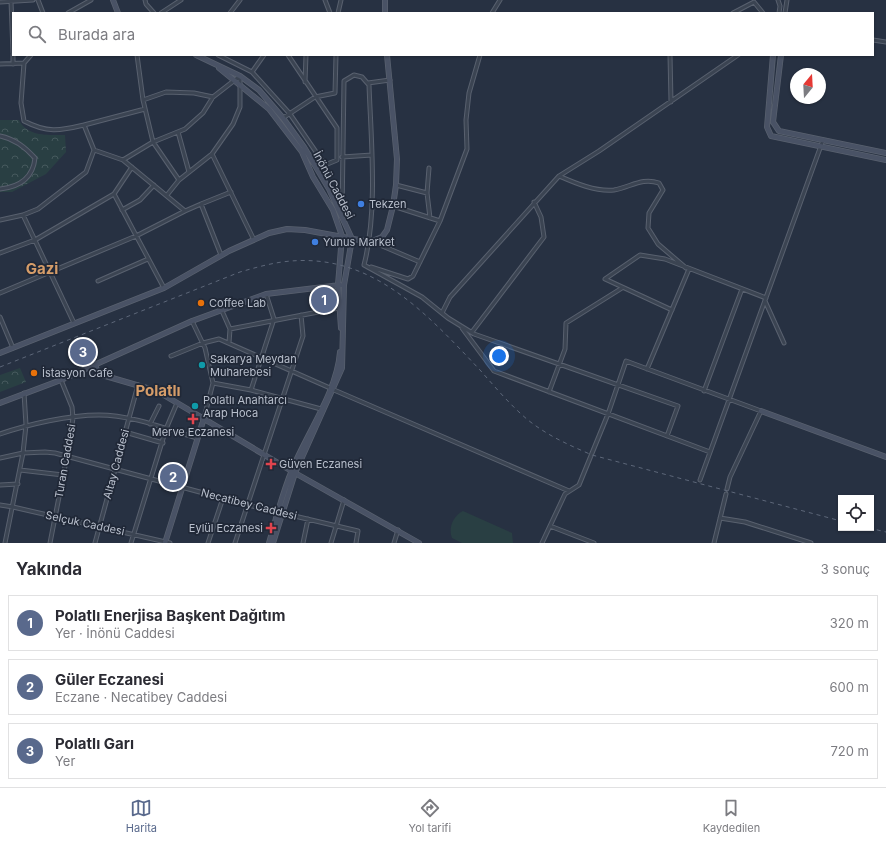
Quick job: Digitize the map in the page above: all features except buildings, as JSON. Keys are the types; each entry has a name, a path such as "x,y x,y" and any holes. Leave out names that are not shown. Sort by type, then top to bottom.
{"street":[{"path":"0,2 33,0"},
{"path":"38,0 43,12"},
{"path":"70,12 92,0"},
{"path":"118,0 114,2 118,12"},
{"path":"145,0 146,4 153,12"},
{"path":"163,12 181,0"},
{"path":"231,12 240,0"},
{"path":"324,0 330,12"},
{"path":"338,12 341,0"},
{"path":"385,0 385,12"},
{"path":"493,12 500,0"},
{"path":"779,0 779,12"},
{"path":"785,12 787,0"},
{"path":"11,2 12,28"},
{"path":"735,12 754,2 762,12"},
{"path":"874,40 886,42"},
{"path":"13,56 13,64"},
{"path":"30,56 24,63 21,103 24,121 39,129 59,131 145,109"},
{"path":"137,56 143,100 153,142 179,180"},
{"path":"220,56 252,72 290,114 325,165 337,160 337,128 289,56"},
{"path":"252,72 263,56"},
{"path":"305,82 306,56"},
{"path":"283,118 315,97 335,93 336,56"},
{"path":"371,242 382,237 387,230 396,185 397,159 387,56"},
{"path":"364,265 408,279 413,276 440,221 467,149 466,120 469,94 480,56"},
{"path":"670,56 671,102"},
{"path":"442,313 450,297 559,176 671,102 737,56"},
{"path":"773,56 767,127 771,136 886,160"},
{"path":"781,56 774,122 779,131 886,153"},
{"name":"İnönü Caddesi","path":"205,57 240,76 259,90 283,118 317,170 352,239 344,285 342,368 294,472"},
{"name":"İnönü Caddesi","path":"205,57 270,109 302,152 314,177 333,210 342,236 338,286 341,328 339,366 332,389 321,409 294,472 269,543"},
{"path":"0,64 24,63"},
{"path":"336,81 344,81 354,75 362,77 368,83 372,155 371,242 364,265"},
{"path":"123,160 153,142 185,129 203,113 213,97 234,79 240,76 240,107 233,124 212,154 179,180 167,195"},
{"path":"368,83 390,80"},
{"path":"342,218 344,81"},
{"path":"143,100 166,92 194,93 213,97"},
{"path":"0,220 23,215 38,209 86,172 94,150 84,125"},
{"path":"178,132 190,172"},
{"path":"0,136 16,141 26,147 34,158 32,172 28,179 10,188 0,189"},
{"path":"700,480 822,147 823,140"},
{"path":"94,150 123,160 185,211"},
{"path":"212,154 254,240"},
{"path":"342,157 372,155"},
{"path":"0,253 35,240 114,194 132,167"},
{"path":"429,168 427,193 430,218"},
{"path":"559,176 584,186 613,190 649,180 660,183 663,190 649,213 648,228 658,244 688,268"},
{"path":"122,210 134,204 154,185"},
{"path":"396,185 427,193"},
{"path":"0,293 136,236 185,211 231,192"},
{"path":"114,194 164,288"},
{"path":"472,332 544,237 542,217 534,202"},
{"path":"201,204 221,255"},
{"path":"393,206 440,221"},
{"path":"23,215 52,272 74,323"},
{"path":"0,353 164,288 221,255 270,233 287,229 342,236 371,242 420,262"},
{"path":"672,310 605,280 640,255 665,259 742,288 766,299 784,343"},
{"path":"98,281 148,259"},
{"path":"364,265 422,297 442,313 474,334 678,406 667,436"},
{"path":"647,369 688,268"},
{"path":"0,403 61,380 94,363 192,321 266,294 344,285"},
{"path":"549,392 565,349 566,323 622,288"},
{"path":"704,391 742,288"},
{"path":"251,390 274,319 266,294"},
{"path":"230,329 274,319 339,308"},
{"path":"222,311 230,329 229,343"},
{"path":"235,543 293,372 303,336 301,315"},
{"path":"0,317 13,348"},
{"path":"167,543 213,383 203,343 192,321"},
{"path":"461,326 494,371 710,452"},
{"path":"171,356 203,343 219,339 569,491"},
{"path":"542,543 565,494 579,485 608,414 626,360 730,401 886,457"},
{"path":"94,363 98,372 102,375 157,391 294,472 419,543"},
{"name":"Turan Caddesi","path":"50,543 73,418 72,407 61,380"},
{"path":"213,383 251,390 321,409"},
{"name":"Altay Caddesi","path":"95,543 138,385"},
{"path":"5,543 23,453 26,425 24,393"},
{"path":"131,543 152,480 166,429 177,403"},
{"path":"150,424 159,406"},
{"path":"727,489 730,477 761,411"},
{"path":"0,434 26,425 99,415 129,418 198,438"},
{"path":"125,432 163,442"},
{"name":"Necatibey Caddesi","path":"0,458 23,453 45,452 67,456 152,480 358,531 356,543"},
{"path":"20,470 63,475"},
{"path":"0,485 18,484"},
{"path":"714,543 726,494"},
{"path":"208,543 223,498"},
{"path":"331,543 344,500"},
{"name":"Selçuk Caddesi","path":"0,505 100,526 167,543"},
{"name":"İnönü Caddesi","path":"273,543 280,512"},
{"path":"720,518 744,522 811,543"},
{"path":"303,543 308,519"},
{"path":"550,526 594,543"},
{"path":"394,543 398,530"}],"green space":[{"path":"0,120 19,120 27,130 39,134 65,135 66,152 46,174 12,192 0,192"},
{"path":"20,368 26,382 0,392 0,375"},
{"path":"463,511 512,533 513,543 462,543 452,538 452,523 456,516"}],"railway":[{"path":"0,367 240,272 282,262 314,261 342,266 369,276 393,290 416,307 459,348 522,415 543,431 559,440 592,455 838,520"},
{"path":"874,529 886,532"}],"place":[{"name":"Tekzen","path":"361,204"},
{"name":"Yunus Market","path":"315,242"},
{"name":"Polatlı Enerjisa Başkent Dağıtım","path":"324,300"},
{"name":"Coffee Lab","path":"201,303"},
{"name":"Polatlı Garı","path":"83,352"},
{"name":"Sakarya Meydan Muharebesi","path":"202,365"},
{"name":"İstasyon Cafe","path":"34,373"},
{"name":"Polatlı Anahtarcı Arap Hoca","path":"195,406"},
{"name":"Merve Eczanesi","path":"193,419"},
{"name":"Güven Eczanesi","path":"271,464"},
{"name":"Güler Eczanesi","path":"173,477"},
{"name":"Eylül Eczanesi","path":"271,528"}],"district":[{"name":"Gazi","path":"42,269"},
{"name":"Polatlı","path":"158,391"}]}
